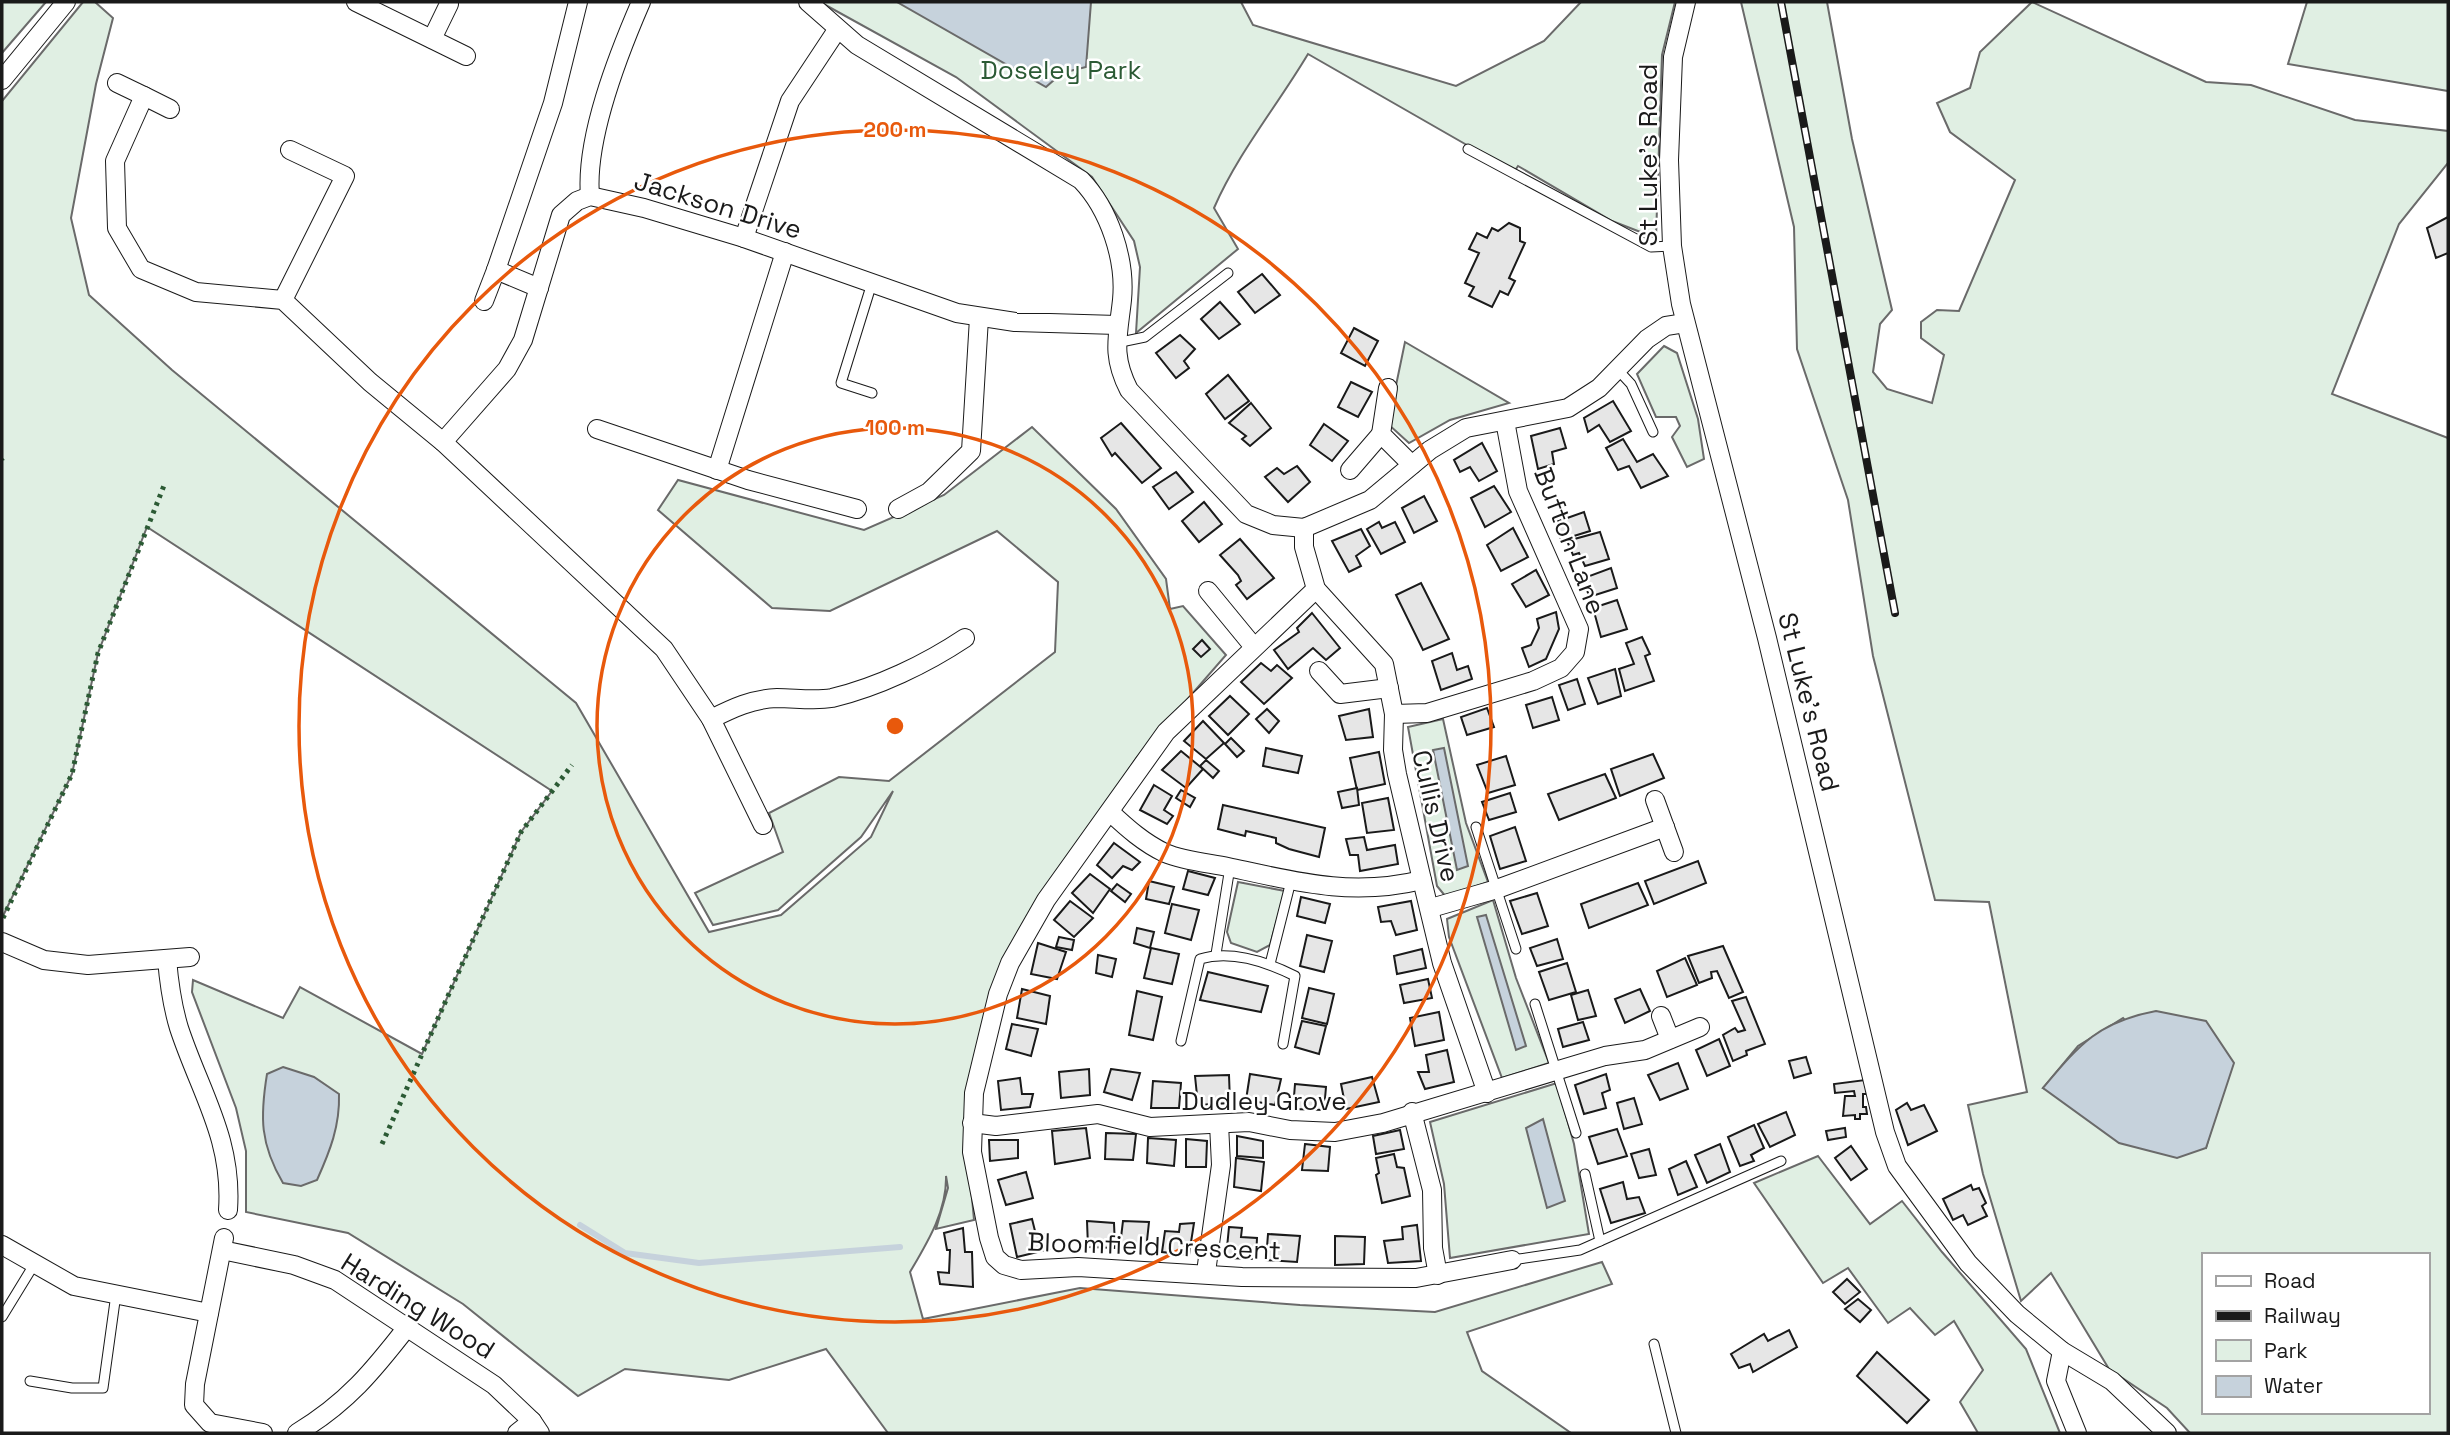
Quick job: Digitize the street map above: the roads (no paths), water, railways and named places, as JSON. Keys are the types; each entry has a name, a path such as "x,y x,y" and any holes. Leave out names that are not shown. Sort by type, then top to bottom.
{"street":[{"path":"2,80 66,2"},
{"path":"356,2 466,56"},
{"path":"484,301 553,103 578,2"},
{"path":"443,442 507,369 523,340 561,215 578,201 590,196 590,157 596,130 641,2"},
{"path":"808,2 837,30 1081,180 1097,197 1106,214 1121,271 1122,299 1117,334 1117,365 1129,390 1246,514 1273,525 1304,528 1370,500 1430,450 1466,428 1568,408 1599,388 1647,339 1666,326 1685,323"},
{"name":"St Luke's Road","path":"1686,2 1673,57 1669,160 1672,246 1685,323 1767,638 1885,1132 1897,1166 1968,1263 2017,1314 2062,1351 2112,1381 2167,1433"},
{"path":"432,39 449,4"},
{"path":"744,238 790,100 837,30"},
{"path":"117,83 170,109"},
{"path":"144,96 115,161 117,228 141,269 196,292 283,300 370,382 443,442 664,649 711,719 763,825"},
{"path":"283,300 345,176 289,150"},
{"name":"Jackson Drive","path":"590,196 644,208 744,238 979,318 1117,334"},
{"path":"717,470 785,252"},
{"path":"496,270 539,288"},
{"path":"898,509 929,492 971,451 979,318"},
{"path":"1350,470 1381,434 1388,388"},
{"name":"Bufton Lane","path":"1394,714 1426,713 1533,681 1561,668 1575,652 1579,629 1518,491 1505,421"},
{"path":"597,429 717,470 856,509"},
{"path":"1381,434 1412,465"},
{"name":"Cullis Drive","path":"1304,528 1304,548 1317,589 1384,664 1394,714 1397,774 1422,880 1431,908 1442,963 1487,1093"},
{"name":"Bloomfield Crescent","path":"1317,589 1166,732 1046,900 1010,963 974,1093 972,1152 989,1238 995,1257 1004,1265 1021,1270 1078,1267 1206,1272 1242,1277 1416,1278 1513,1260"},
{"path":"1208,591 1254,647"},
{"path":"711,719 742,703 773,698 829,698 862,688 934,659 965,638"},
{"path":"1319,671 1340,694 1389,688"},
{"path":"1655,800 1674,852"},
{"path":"1110,812 1135,835 1168,854 1291,881 1358,890 1393,887 1422,880"},
{"path":"1431,908 1497,889 1665,827"},
{"path":"2,942 44,960 88,965 190,957"},
{"path":"167,959 170,993 179,1029 223,1139 229,1187 228,1210"},
{"path":"1661,1016 1670,1039"},
{"name":"Dudley Grove","path":"972,1123 996,1126 1098,1114 1150,1127 1248,1122 1290,1130 1335,1132 1383,1123 1412,1112 1487,1093 1605,1056 1645,1050 1700,1027"},
{"path":"1412,1112 1432,1190 1433,1248 1438,1275"},
{"path":"1206,1272 1221,1165 1219,1124"},
{"name":"Harding Wood","path":"209,1313 223,1244 335,1280 494,1385 536,1427 517,1433"},
{"path":"2,1245 74,1286 209,1313 194,1405 210,1423 224,1430 262,1433"},
{"path":"297,1433 328,1415 354,1393 408,1326"},
{"path":"2062,1351 2056,1381 2077,1433"}],"lane":[{"path":"1468,149 1651,247 1672,246"},
{"path":"1117,334 1145,337 1228,273"},
{"path":"872,283 841,383 872,393"},
{"path":"1618,370 1631,384 1653,432"},
{"path":"1476,827 1516,949"},
{"path":"1216,954 1230,867"},
{"path":"1270,964 1291,881"},
{"path":"1181,1041 1200,959 1216,954 1270,964 1295,976 1283,1044"},
{"path":"1535,1004 1559,1071 1576,1133"},
{"path":"1513,1260 1580,1250 1782,1161"},
{"path":"1585,1174 1600,1241"},
{"path":"2,1317 35,1263"},
{"path":"30,1381 72,1388 103,1388 116,1294"},
{"path":"1654,1344 1666,1402 1676,1433"}],"water":[{"path":"897,2 1091,2 1086,67 1062,73 1046,87"},
{"path":"1444,748 1468,866 1457,870 1433,750"},
{"path":"1486,915 1526,1046 1516,1050 1477,917"},
{"path":"2156,1011 2206,1021 2234,1063 2206,1148 2177,1158 2119,1143 2043,1088 2092,1037 2119,1021"},
{"path":"283,1067 314,1077 339,1094 336,1128 326,1159 317,1180 301,1186 283,1183 270,1156 264,1130 263,1104 267,1074"},
{"path":"1543,1119 1565,1201 1547,1208 1526,1128"}],"waterway":[{"path":"580,1225 625,1253 699,1263 900,1247"}],"railway":[{"path":"1781,2 1895,613"}],"park label":[{"name":"Doseley Park","path":"1061,70"}]}
